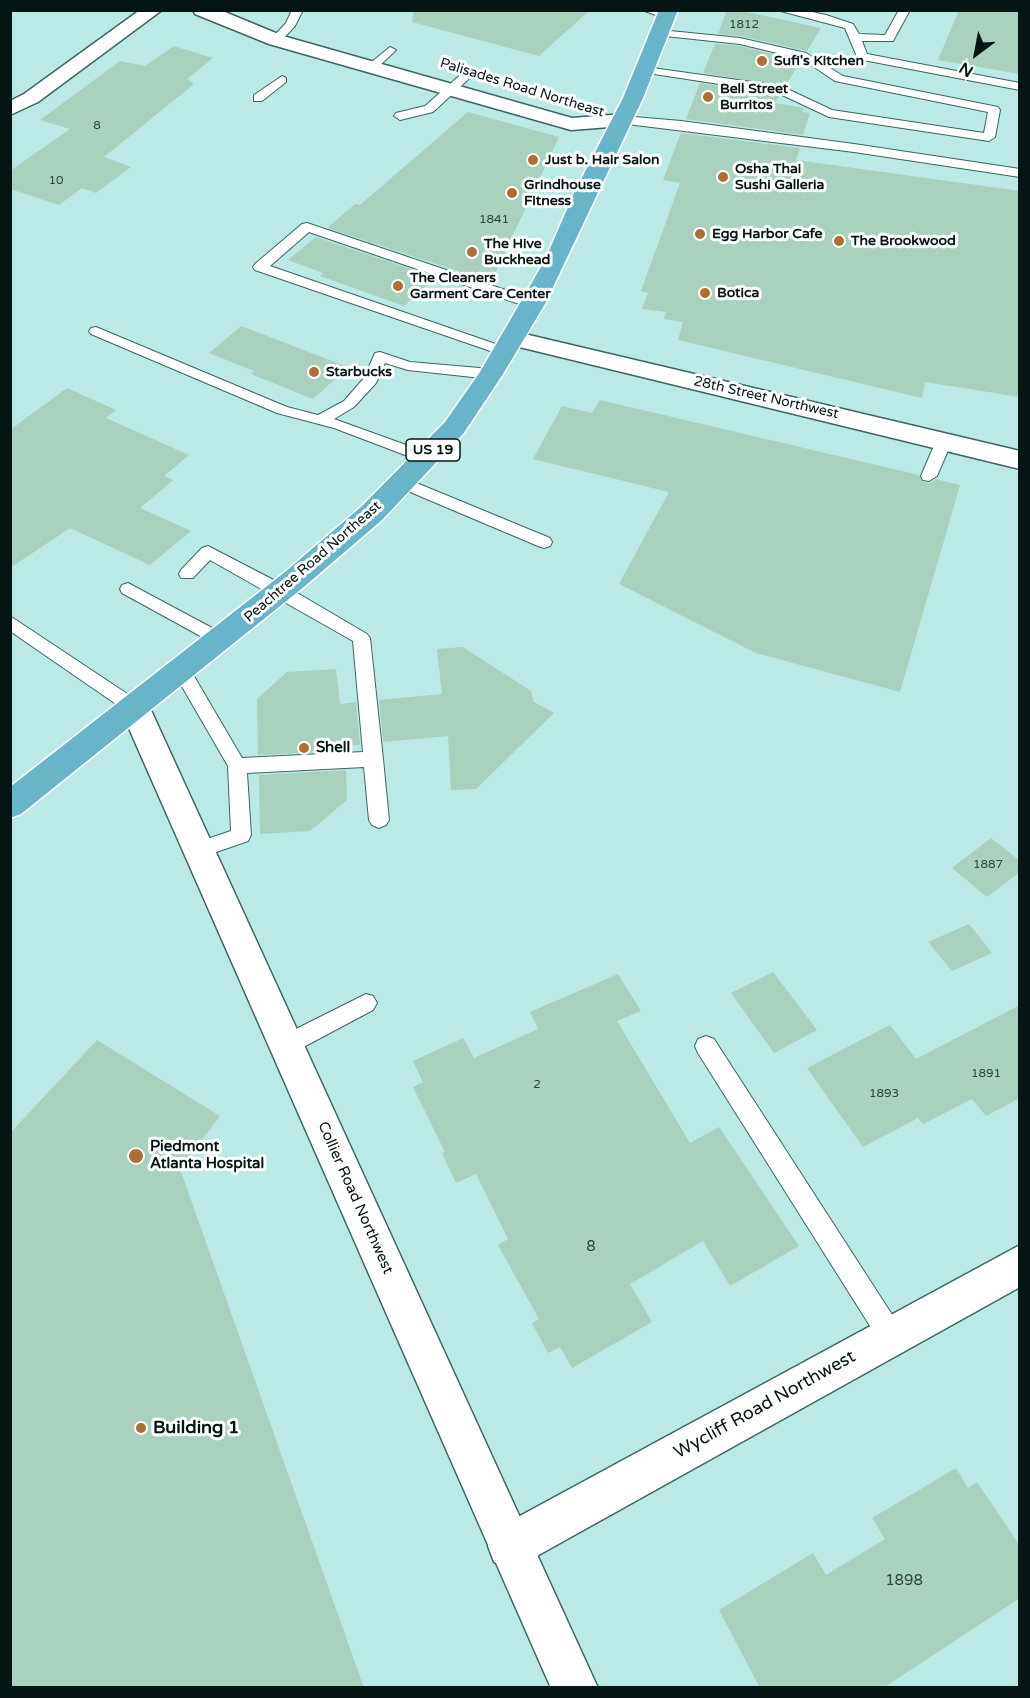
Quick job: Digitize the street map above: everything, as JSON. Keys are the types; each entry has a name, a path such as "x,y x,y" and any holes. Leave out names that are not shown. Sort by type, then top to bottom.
{"highway":[{"name":"Peachtree Road Northeast","path":"10,806 281,591 372,513 454,428 491,374 533,304 556,260 585,193 623,120 665,20"}],"street":[{"path":"10,109 31,98 153,10"},
{"name":"Palisades Road Northeast","path":"206,12 295,17 313,30"},
{"name":"Palisades Road Northeast","path":"206,12 276,40 571,124 623,120"},
{"path":"368,44 413,56"},
{"name":"Palisades Road Northeast","path":"447,66 491,78"},
{"name":"Palisades Road Northeast","path":"586,105 623,120"},
{"name":"28th Street Northwest","path":"508,345 944,441 1020,460"},
{"name":"Collier Road Northwest","path":"135,708 575,1688"},
{"name":"Wycliff Road Northwest","path":"510,1546 1020,1265"}],"lane":[{"path":"645,70 781,90 829,112 989,137 994,110 839,79 806,56 665,20 647,10"},
{"path":"782,10 826,18 849,26 862,57 1020,87"},
{"path":"855,37 889,39 905,10"},
{"path":"276,40 295,17"},
{"path":"372,67 390,50"},
{"path":"400,117 429,109 470,72"},
{"path":"258,98 282,80"},
{"path":"623,120 854,148 1020,173"},
{"path":"508,345 260,267 307,227 533,304"},
{"path":"96,331 282,410 320,420 426,458"},
{"path":"320,420 349,404 371,380 380,356 408,366 491,374"},
{"path":"929,476 944,441"},
{"path":"402,482 544,542"},
{"path":"187,573 208,552 362,638 379,820"},
{"path":"128,589 220,640"},
{"path":"10,622 135,708"},
{"path":"182,671 237,766 241,835 199,850"},
{"path":"237,766 374,759"},
{"path":"286,1045 366,1003"},
{"path":"706,1046 891,1336"}],"building":[{"path":"414,10 590,10 539,56 412,22"},
{"path":"727,10 737,10 821,28 807,51 741,36 718,34"},
{"path":"959,10 1020,10 1020,74 938,60"},
{"path":"715,44 740,46 801,61 785,86 703,73"},
{"path":"174,46 213,58 187,79 194,84 104,157 131,167 96,193 82,188 59,205 10,189 10,171 70,129 40,120 120,61 145,66"},
{"path":"700,83 777,95 779,96 775,103 804,108 802,112 810,113 803,135 686,119"},
{"path":"468,112 559,137 491,282 327,228 355,204 360,205"},
{"name":"The Brookwood","path":"681,133 800,148 796,160 1020,191 1020,397 925,382 922,398 678,340 683,322 664,319 666,312 642,309 648,293 641,291 680,183 663,180"},
{"path":"316,237 435,277 404,306 320,276 323,273 288,260"},
{"path":"241,326 348,367 313,399 251,374 254,371 209,353"},
{"path":"67,388 116,410 106,418 189,455 164,476 173,480 140,508 191,531 150,565 70,528 10,568 10,430"},
{"path":"600,400 919,475 923,482 930,483 936,479 960,485 900,692 756,653 619,584 669,492 533,459 562,406 592,413"},
{"path":"463,647 531,691 534,702 554,713 476,789 451,790 448,736 383,742 379,700 442,694 437,649"},
{"path":"336,669 340,704 356,702 360,745 346,746 346,751 258,755 257,699 287,672"},
{"path":"346,770 347,800 310,831 260,834 259,775"},
{"path":"991,838 1020,861 1020,872 987,897 952,868"},
{"path":"969,924 992,953 952,971 928,942"},
{"path":"773,972 817,1030 774,1053 731,993"},
{"path":"618,974 641,1011 617,1021 690,1143 719,1127 799,1246 730,1286 703,1241 630,1284 652,1322 572,1368 560,1347 548,1353 532,1323 539,1319 498,1245 508,1239 476,1174 456,1183 442,1153 445,1152 413,1087 423,1082 413,1061 463,1038 474,1058 538,1029 530,1012"},
{"path":"1020,1005 1020,1098 986,1116 972,1099 923,1124 918,1118 863,1147 807,1068 890,1025 916,1059"},
{"name":"Piedmont Atlanta Hospital","path":"97,1040 220,1116 180,1169 364,1688 10,1688 10,1133"},
{"path":"956,1468 968,1488 977,1482 1020,1546 1020,1598 883,1688 760,1688 719,1610 813,1553 826,1575 885,1539 872,1518"}],"place":[{"name":"Sufi's Kitchen","path":"762,61"},
{"name":"Bell Street Burritos","path":"708,97"},
{"name":"Just b. Hair Salon","path":"533,160"},
{"name":"Osha Thai Sushi Galleria","path":"723,177"},
{"name":"Grindhouse Fitness","path":"512,193"},
{"name":"Egg Harbor Cafe","path":"700,234"},
{"name":"The Brookwood","path":"839,241"},
{"name":"The Hive Buckhead","path":"472,252"},
{"name":"The Cleaners Garment Care Center","path":"398,286"},
{"name":"Botica","path":"705,293"},
{"name":"Starbucks","path":"314,372"},
{"name":"Shell","path":"304,748"},
{"name":"Piedmont Atlanta Hospital","path":"136,1156"},
{"name":"Building 1","path":"141,1428"}]}
